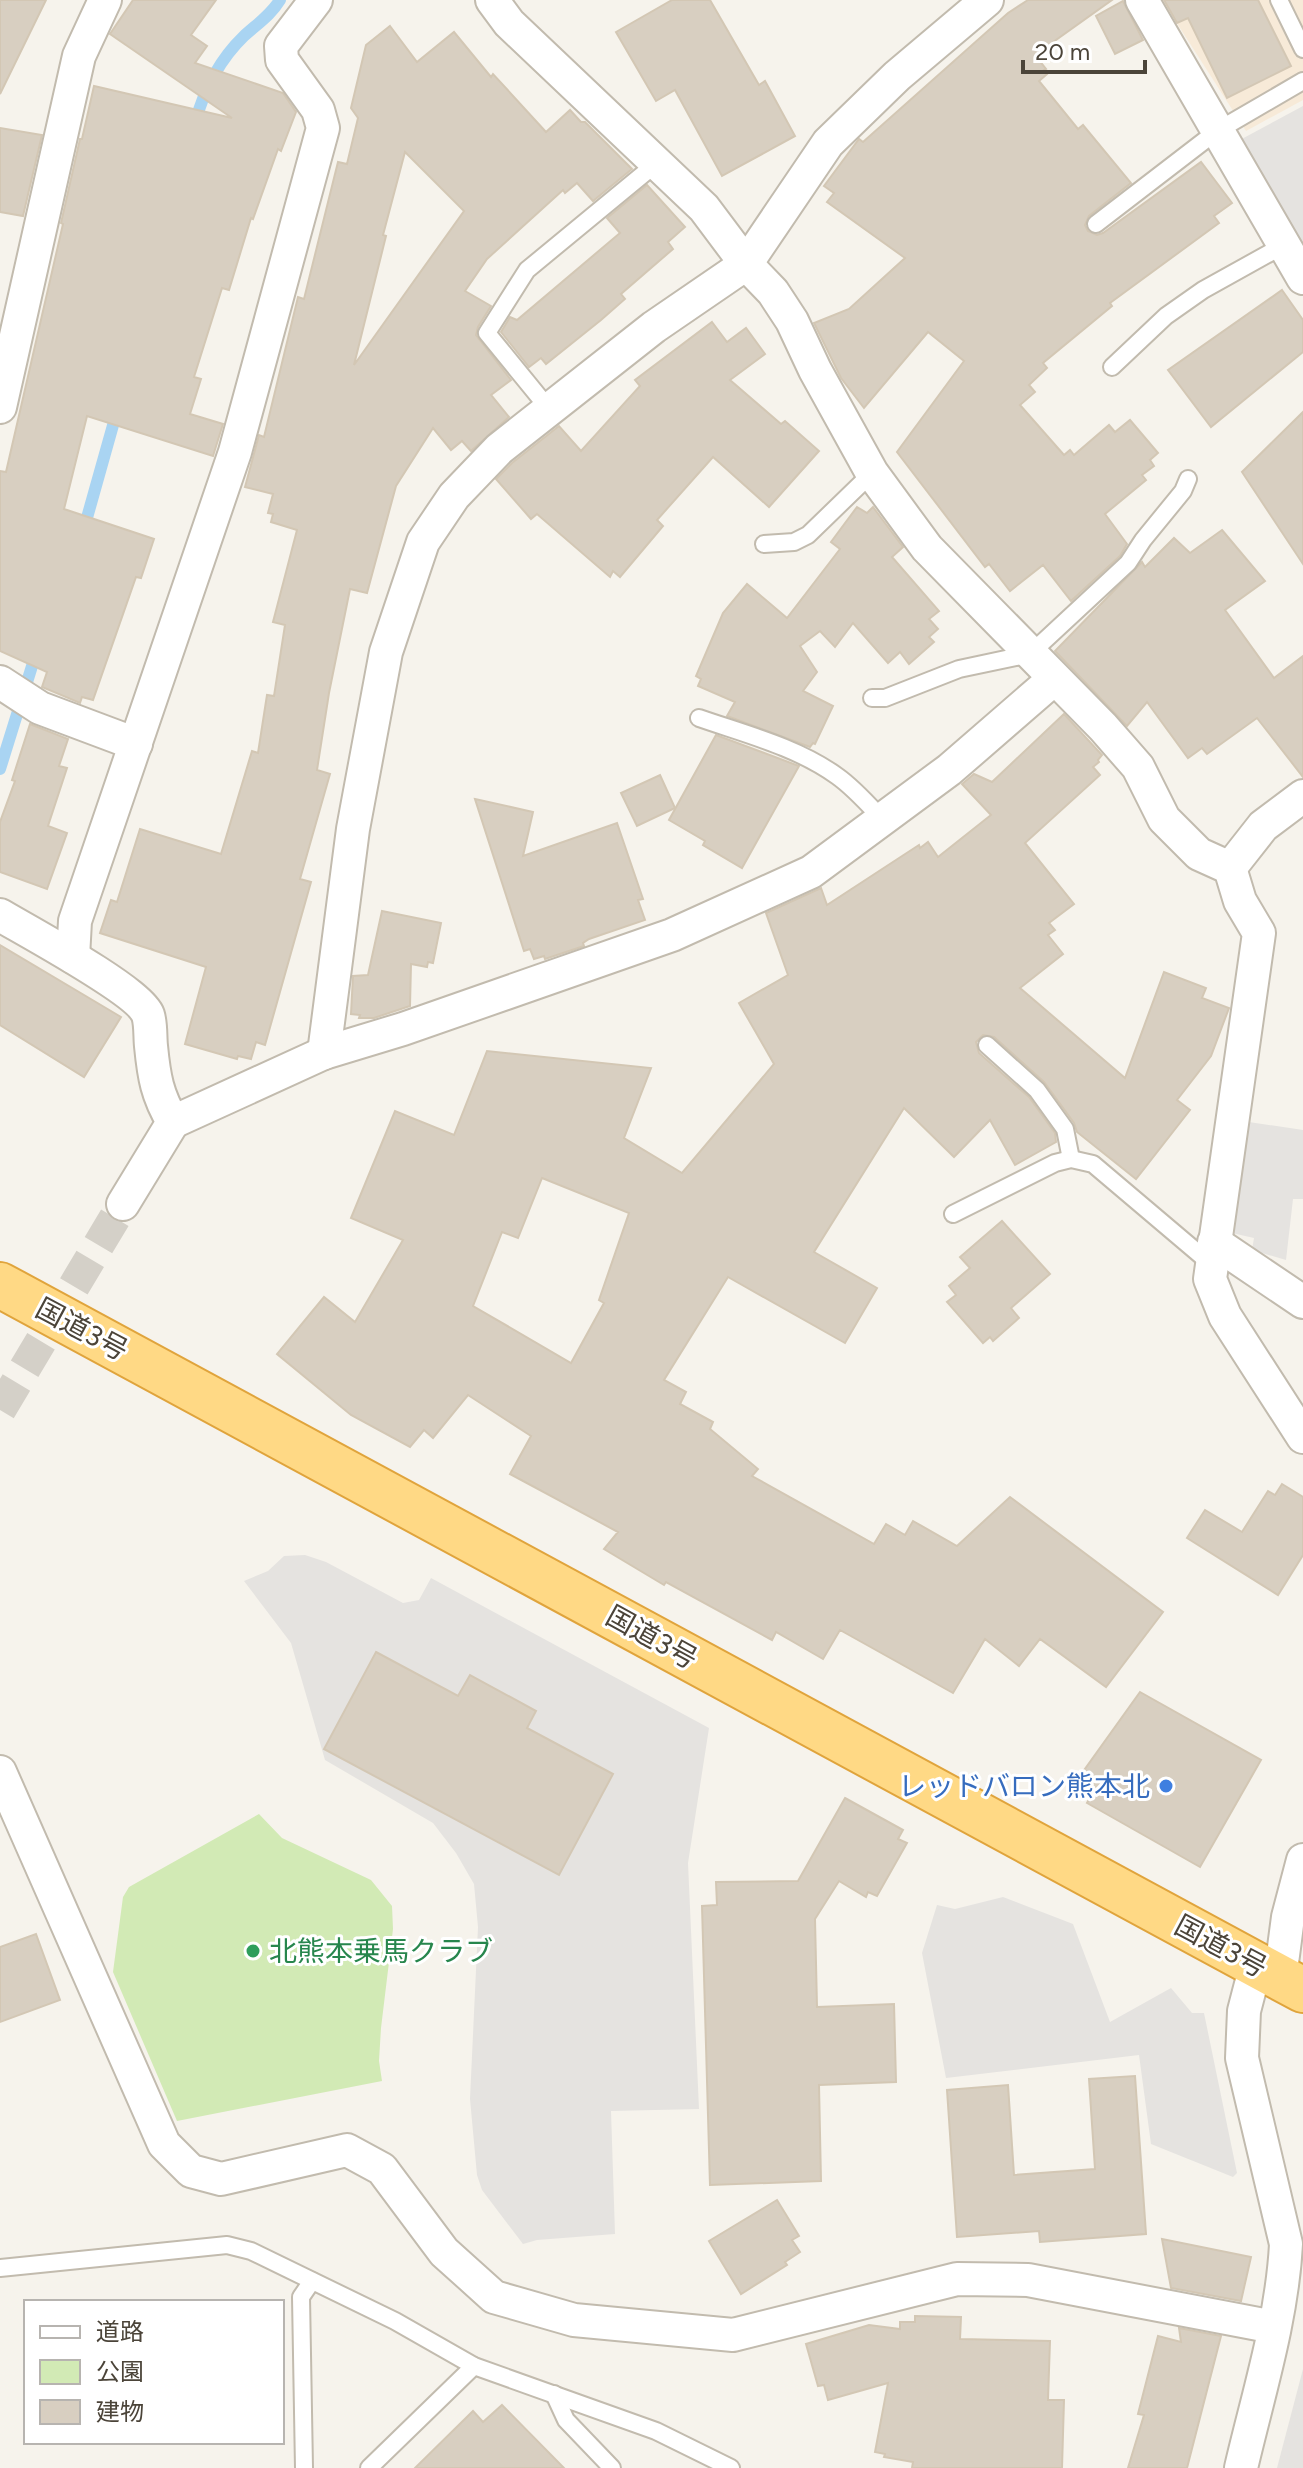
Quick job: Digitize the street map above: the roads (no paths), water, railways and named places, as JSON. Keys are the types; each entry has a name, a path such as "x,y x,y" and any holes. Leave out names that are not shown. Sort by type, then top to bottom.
{"highway":[{"name":"国道3号","path":"0,1285 1279,1977"}],"street":[{"path":"0,407 79,56 105,0"},
{"path":"73,957 75,921 235,452 323,128 318,110 282,60 281,46 316,0"},
{"path":"492,0 509,23 704,208 746,264 773,292 792,321 815,370 872,473 927,548 1103,727 1138,767 1164,819 1199,854 1230,868 1240,901 1259,933 1210,1279 1225,1316 1303,1437"},
{"path":"324,1053 353,829 386,652 423,542 454,496 499,449 654,327 746,264 828,143 897,76 987,0"},
{"path":"1142,0 1303,278"},
{"path":"123,1204 173,1122 207,1105 324,1053 403,1029 672,935 811,872 949,770 1054,679"},
{"path":"3,684 40,708 136,744"},
{"path":"1230,868 1263,826 1303,796"},
{"path":"0,915 73,957 135,1000 148,1015 159,1099 173,1122"},
{"path":"1213,1252 1303,1302"},
{"path":"0,1772 164,2144 191,2171 221,2179 347,2150 382,2169 444,2252 494,2297 574,2320 733,2335 957,2279 1028,2280 1274,2327"},
{"path":"1241,2468 1284,2274 1294,2255 1242,2058 1244,2011 1279,1977 1288,1917 1303,1860"}],"lane":[{"path":"1279,0 1303,49"},
{"path":"1096,224 1217,131 1303,81"},
{"path":"549,409 487,333 527,270 658,162"},
{"path":"1112,367 1166,316 1203,290 1284,245"},
{"path":"764,544 794,542 808,535 872,473"},
{"path":"872,698 885,698 959,669 1030,654 1128,563 1183,491 1188,479"},
{"path":"699,718 789,750 836,775 860,794 882,819"},
{"path":"987,1045 1037,1090 1065,1129 1071,1159"},
{"path":"953,1214 1055,1163 1071,1159 1093,1164 1204,1258 1213,1252"},
{"path":"0,2268 227,2245 251,2251 395,2321 474,2366 656,2431 727,2467"},
{"path":"304,2468 301,2297 312,2281"},
{"path":"369,2468 474,2366"},
{"path":"554,2394 566,2420 612,2468"}],"waterway":[{"path":"195,123 220,65 235,45 280,0"},
{"path":"83,532 117,411"},
{"path":"0,769 37,650"}],"tunnel":[{"path":"0,1410 123,1204"}],"place":[{"name":"レッドバロン熊本北","path":"1166,1786"},
{"name":"北熊本乗馬クラブ","path":"253,1951"}]}
